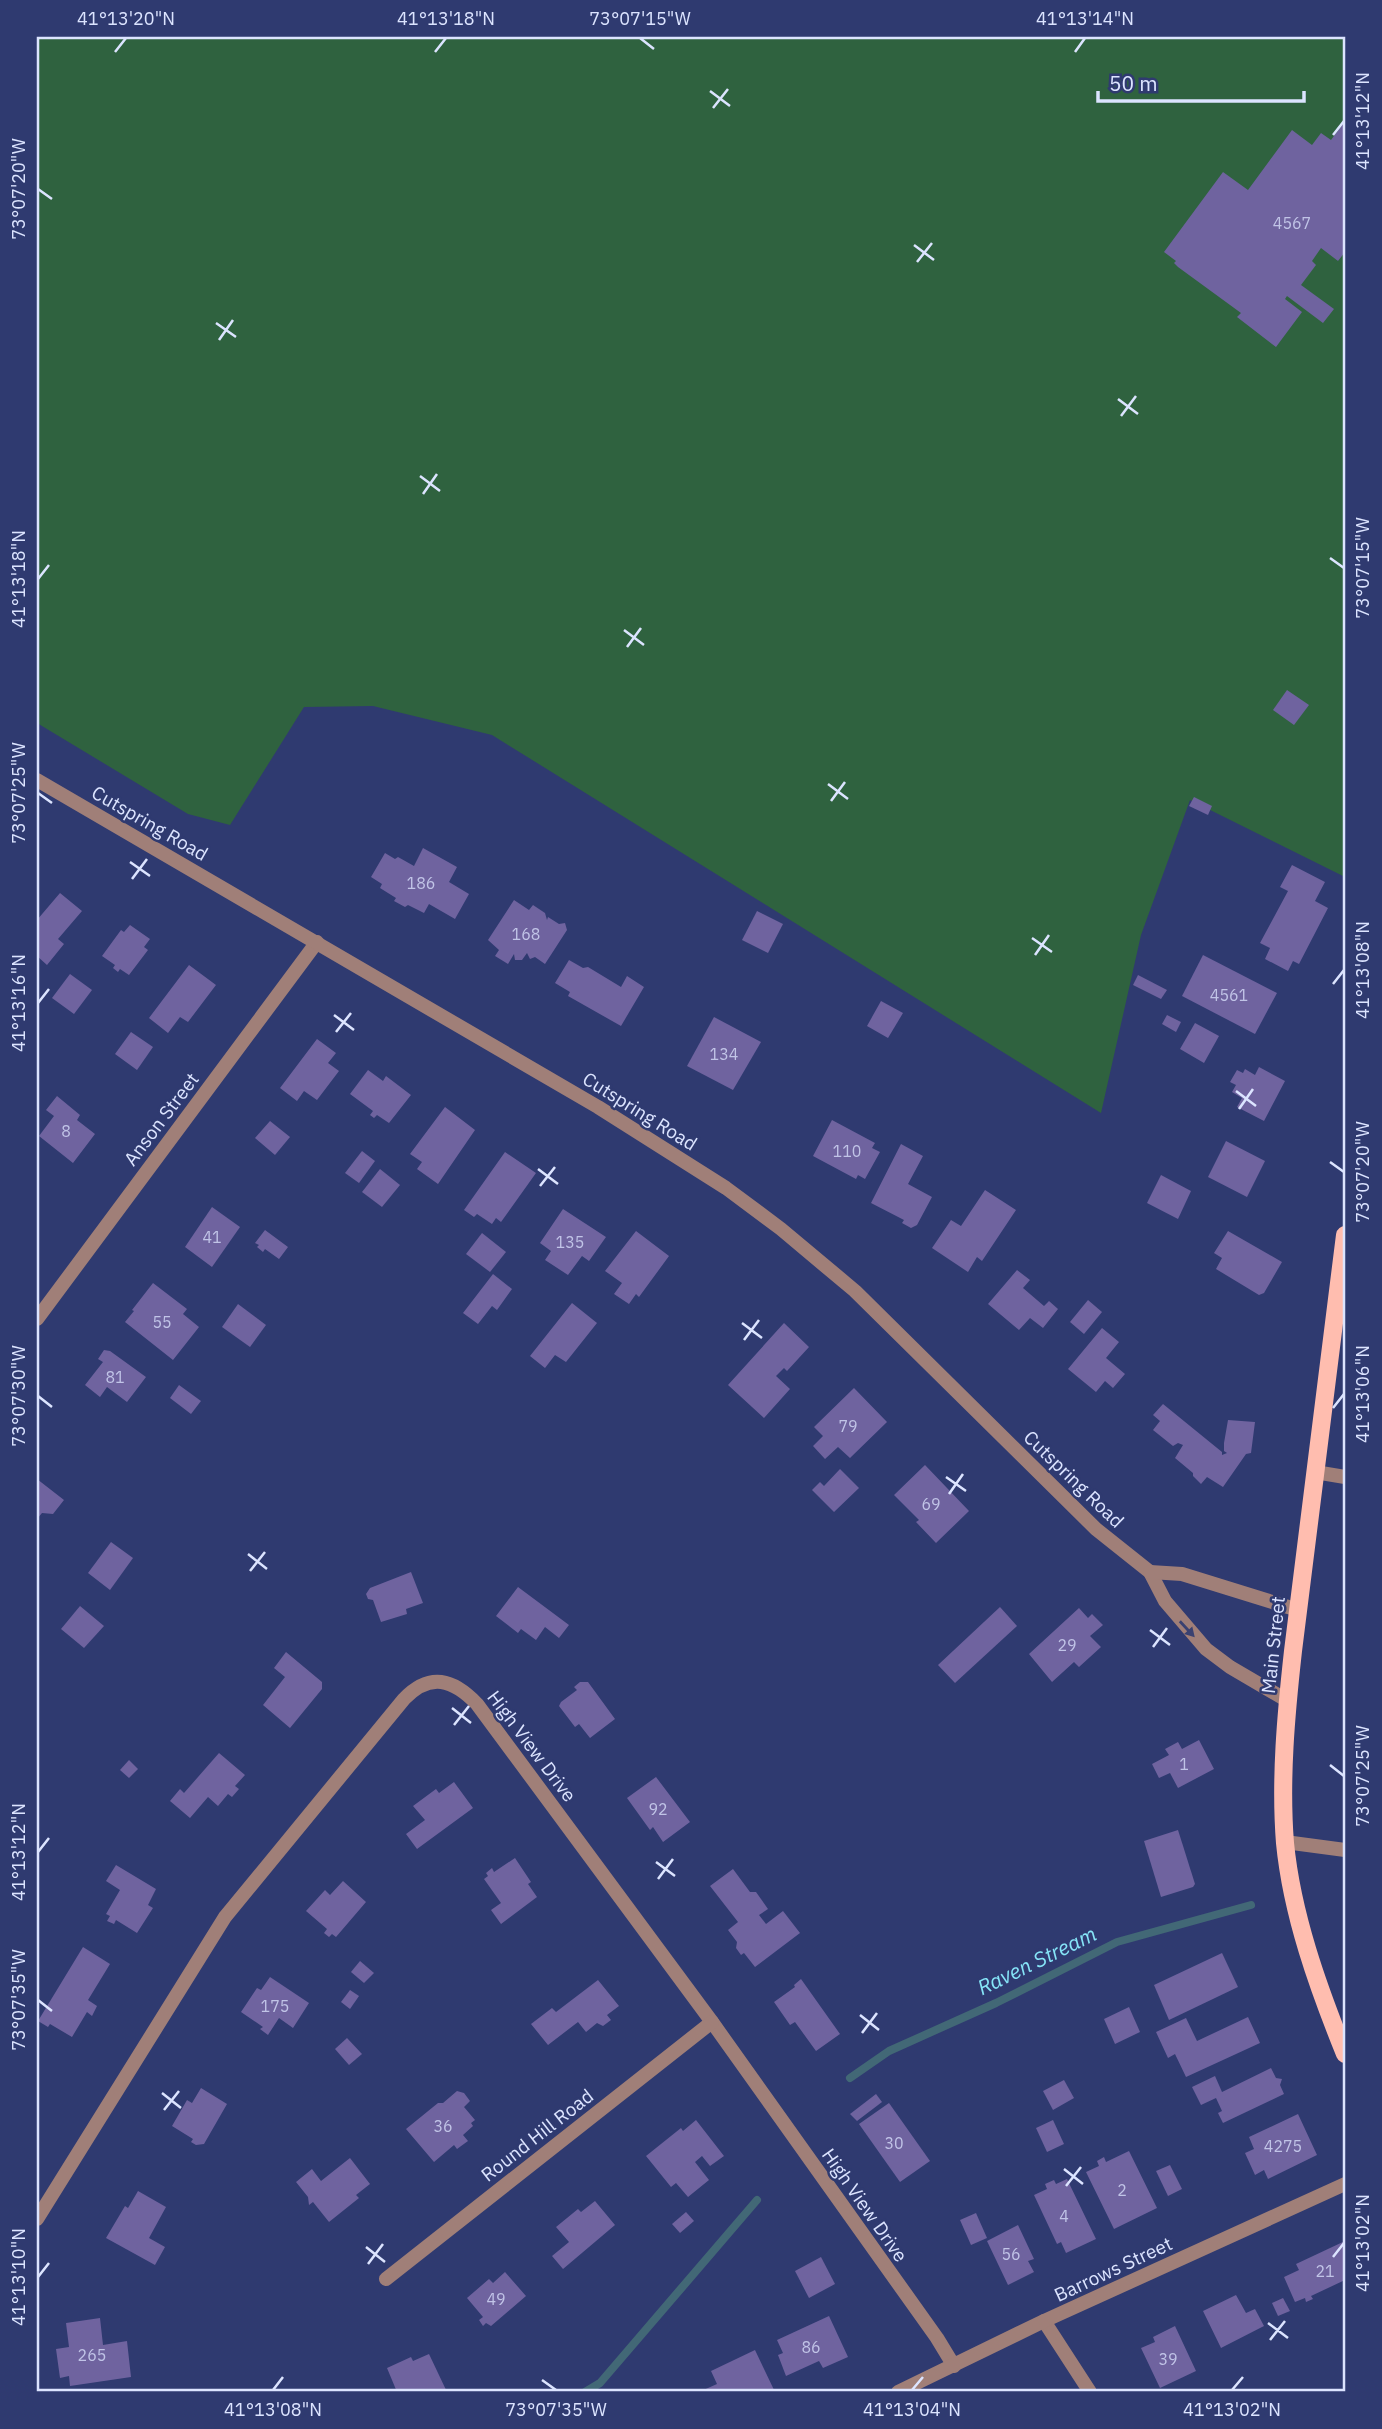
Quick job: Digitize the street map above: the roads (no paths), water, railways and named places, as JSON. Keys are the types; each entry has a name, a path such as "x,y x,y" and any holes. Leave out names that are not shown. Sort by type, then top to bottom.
{"main road":[{"name":"Main Street","path":"1345,1235 1288,1701 1285,1842 1290,1880 1304,1936 1345,2054"}],"street":[{"name":"Cutspring Road","path":"37,780 598,1107 726,1188 855,1291 1096,1529 1150,1572 1165,1601 1206,1649 1230,1667 1288,1701"},
{"name":"Anson Street","path":"37,1319 317,942"},
{"path":"1315,1472 1345,1477"},
{"path":"1150,1572 1182,1574 1298,1611"},
{"name":"High View Drive","path":"37,2219 225,1917 404,1699 421,1684 431,1681 454,1685 477,1703 712,2022 937,2338 954,2366"},
{"path":"1285,1842 1345,1850"},
{"name":"Round Hill Road","path":"386,2279 712,2022"},
{"name":"Barrows Street","path":"898,2392 1044,2321 1345,2184"},
{"path":"1044,2321 1090,2392"}],"waterway":[{"name":"Raven Stream","path":"850,2078 889,2051 996,2003 1117,1942 1251,1905"},
{"name":"Raven Stream","path":"585,2392 600,2383 757,2200"}]}
